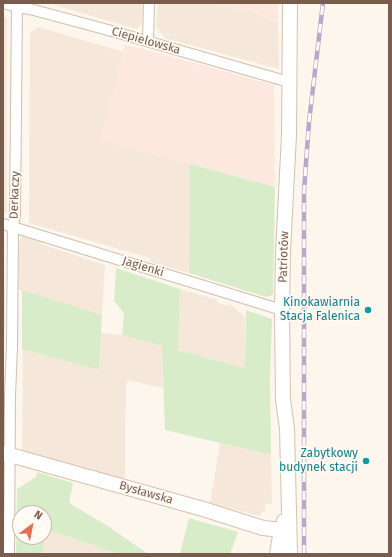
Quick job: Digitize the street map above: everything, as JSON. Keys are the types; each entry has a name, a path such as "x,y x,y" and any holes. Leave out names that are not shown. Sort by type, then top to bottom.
{"main road":[{"name":"Patriotów","path":"277,554 285,529 288,510 287,428 283,400 282,310 288,135 290,3"},
{"name":"Bysławska","path":"7,454 203,509 263,528 285,529"},
{"name":"Patriotów","path":"285,529 290,554"}],"street":[{"name":"Ciepielowska","path":"3,3 17,5 148,41 289,82"},
{"path":"148,3 148,41"},
{"name":"Derkaczy","path":"9,554 7,454 12,347 13,226 15,216 17,5"},
{"name":"Jagienki","path":"3,224 282,310"}],"shaded area":[{"path":"47,3 142,3 142,23 137,29"},
{"path":"158,3 212,3 246,12 247,10 278,22 279,69 165,38 156,27"},
{"path":"213,3 278,3 278,22 247,10 246,12"},
{"path":"3,17 7,18 7,212 3,216"},
{"path":"38,27 124,52 101,140 190,164 189,273 150,262 150,258 29,223 30,33"},
{"path":"125,45 274,85 275,187 100,140"},
{"path":"26,236 41,241 41,244 105,265 102,315 18,289 19,241 22,237"},
{"path":"3,239 5,326 3,333"},
{"path":"180,289 218,300 217,302 228,306 229,303 245,317 245,368 178,350"},
{"path":"101,333 122,335 162,346 163,388 128,380 126,385 125,479 22,451 23,349 98,370"},
{"path":"220,443 271,455 272,504 265,504 265,510 259,516 210,503"},
{"path":"52,532 119,554 16,554 18,545 52,545"}],"green space":[{"path":"190,164 275,187 273,294 270,296 266,297 189,273"},
{"path":"116,268 180,289 178,350 245,368 246,310 272,319 270,377 271,455 165,430 162,346 122,335 124,313 114,301"},
{"path":"22,290 102,315 99,370 22,349"},
{"path":"37,472 73,483 69,503 108,526 148,554 119,554 52,532 52,505 17,505 17,489 36,477"},
{"path":"189,518 238,532 230,554 180,554"},
{"path":"16,545 43,545 43,554 16,554"}],"railway":[{"path":"304,554 304,191 309,122 323,3"}],"place":[{"name":"Kinokawiarnia Stacja Falenica","path":"368,310"},
{"name":"Zabytkowy budynek stacji","path":"366,461"}]}
